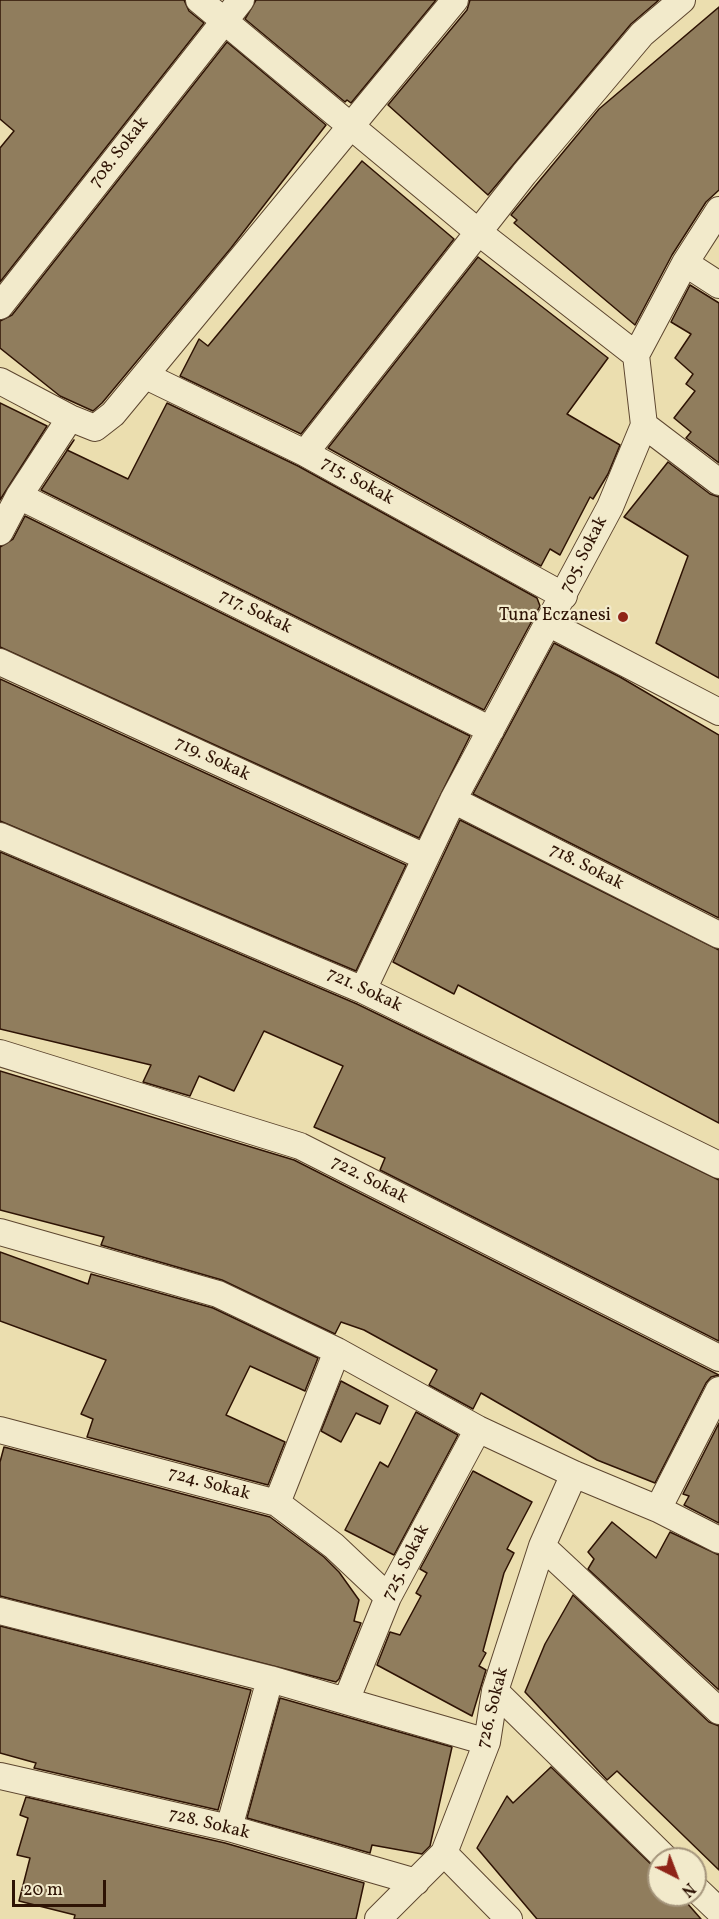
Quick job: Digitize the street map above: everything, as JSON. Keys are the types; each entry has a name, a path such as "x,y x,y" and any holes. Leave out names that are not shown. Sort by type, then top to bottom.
{"street":[{"path":"199,0 477,231 636,356 685,263 719,210"},
{"name":"708. Sokak","path":"0,306 241,0"},
{"path":"0,381 70,418 95,428 113,414 455,0"},
{"path":"305,453 477,231 642,34 682,0"},
{"path":"685,263 719,285"},
{"name":"705. Sokak","path":"363,990 453,800 564,597 610,507 644,425 636,356"},
{"name":"715. Sokak","path":"146,376 305,453 564,597"},
{"path":"0,532 19,496 70,418"},
{"path":"644,425 719,482"},
{"name":"717. Sokak","path":"19,496 491,730"},
{"path":"548,623 719,712"},
{"name":"719. Sokak","path":"0,662 425,857"},
{"name":"718. Sokak","path":"453,800 719,935"},
{"name":"721. Sokak","path":"0,836 363,990 719,1165"},
{"name":"722. Sokak","path":"0,1053 300,1146 719,1358"},
{"path":"0,1232 218,1294 337,1351 478,1429 574,1474 658,1509 719,1540"},
{"path":"277,1503 337,1351"},
{"path":"658,1509 719,1390"},
{"name":"725. Sokak","path":"346,1701 388,1597 478,1429"},
{"name":"724. Sokak","path":"0,1430 277,1503 334,1545 388,1597"},
{"name":"726. Sokak","path":"378,1919 444,1853 487,1742 495,1691 542,1546 574,1474"},
{"path":"542,1546 719,1711"},
{"path":"0,1611 270,1679 487,1742"},
{"path":"229,1828 270,1679"},
{"path":"495,1691 654,1847"},
{"name":"728. Sokak","path":"0,1776 229,1828 416,1882"},
{"path":"444,1853 509,1919"},
{"path":"707,1900 719,1911"}],"building":[{"path":"0,0 184,0 189,11 204,23 0,282 0,148 14,131 0,119"},
{"path":"256,0 436,0 351,103 347,100 345,102 245,19"},
{"path":"470,0 659,0 631,24 488,195 388,105 467,10"},
{"path":"719,7 719,190 706,202 672,255 635,325 514,223 517,220 511,215 599,109"},
{"path":"227,42 326,125 231,248 93,411 60,396 0,348 0,321 12,315"},
{"path":"362,161 454,239 301,434 180,376 199,339 208,346"},
{"path":"478,257 608,358 567,414 620,445 608,474 593,499 590,497 560,555 550,549 541,566 328,448"},
{"path":"690,285 719,303 719,463 686,438 691,432 674,418 695,391 686,384 693,374 675,358 691,334 671,322"},
{"path":"0,403 47,426 0,500"},
{"path":"167,403 298,466 537,598 540,606 484,710 41,490 67,450 128,479"},
{"path":"668,462 710,494 719,497 719,678 656,643 688,556 624,517"},
{"path":"25,516 470,736 419,838 0,647 0,547 13,539"},
{"path":"554,643 620,677 719,735 719,918 473,794"},
{"path":"0,679 406,865 356,971 0,821"},
{"path":"460,820 719,950 719,1123 458,985 454,994 393,962"},
{"path":"0,852 357,1004 719,1180 719,1341 380,1170 385,1158 314,1127 343,1066 264,1031 234,1091 199,1076 190,1096 143,1082 151,1065 0,1029"},
{"path":"0,1071 294,1160 719,1375 711,1377 706,1383 655,1483 597,1460 481,1393 473,1409 429,1385 437,1370 364,1330 341,1322 335,1334 222,1280 101,1245 104,1237 0,1210"},
{"path":"0,1252 88,1284 91,1274 213,1308 318,1358 305,1391 250,1366 226,1415 285,1442 268,1485 87,1437 93,1419 81,1414 106,1360 0,1321"},
{"path":"341,1381 388,1406 380,1424 356,1413 341,1442 321,1431"},
{"path":"416,1412 458,1435 394,1555 345,1530 380,1462 388,1467"},
{"path":"719,1423 719,1523 684,1505 689,1496 683,1494"},
{"path":"4,1447 270,1517 324,1557 339,1572 359,1600 354,1621 361,1623 339,1679 336,1682 0,1596 0,1462"},
{"path":"473,1471 532,1502 507,1549 514,1553 504,1573 483,1651 486,1653 479,1666 486,1670 472,1716 377,1665 390,1632 400,1635 421,1596 416,1593 427,1573 420,1569"},
{"path":"612,1522 656,1558 670,1532 719,1555 719,1690 588,1569 594,1559 588,1552"},
{"path":"573,1595 709,1722 719,1726 719,1870 707,1858 707,1847 695,1847 617,1771 607,1780 525,1692 545,1644"},
{"path":"0,1626 251,1690 218,1810 34,1768 36,1763 0,1753"},
{"path":"280,1698 452,1747 430,1846 422,1854 372,1845 370,1853 247,1818"},
{"path":"551,1767 647,1860 647,1907 690,1907 701,1919 537,1919 477,1848 507,1796 513,1803"},
{"path":"26,1797 225,1843 364,1883 356,1919 74,1919 75,1915 19,1901 30,1858 17,1855 28,1818 20,1815"}],"place":[{"name":"Tuna Eczanesi","path":"623,617"}]}
